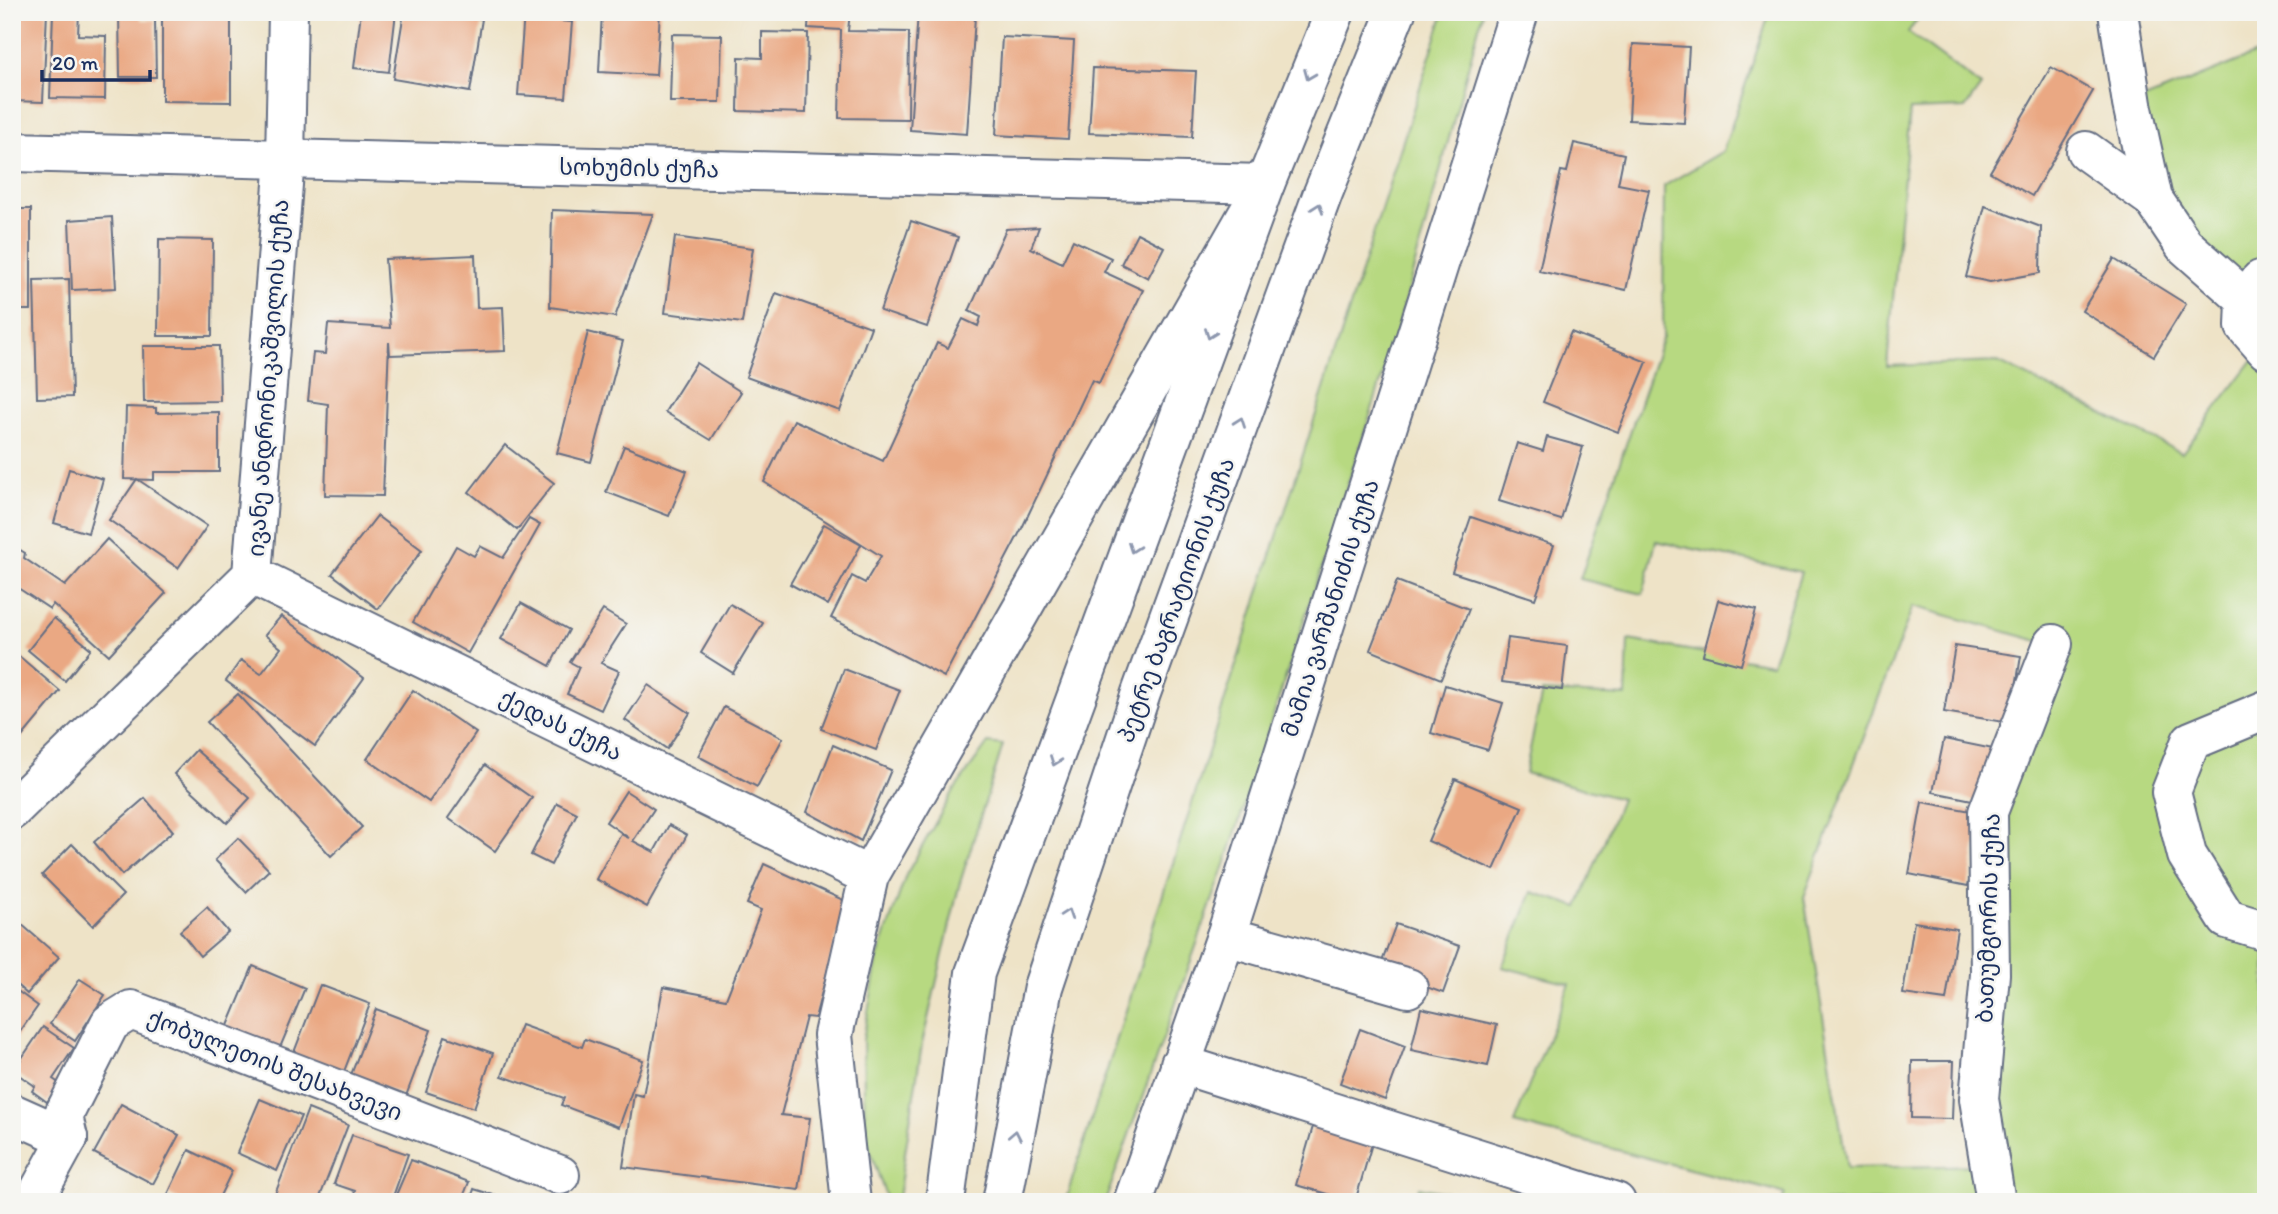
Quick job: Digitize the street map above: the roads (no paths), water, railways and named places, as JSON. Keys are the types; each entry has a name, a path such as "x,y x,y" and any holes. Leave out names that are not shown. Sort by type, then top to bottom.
{"street":[{"name":"ივანე ანდრონიკაშვილის ქუჩა","path":"12,810 252,575 285,159 288,12"},
{"path":"945,1202 975,974 1265,184 1335,12"},
{"name":"პეტრე ბაგრატიონის ქუჩა","path":"1003,1202 1043,986 1151,666 1323,193 1396,12"},
{"name":"მამია ვარშანიძის ქუჩა","path":"1133,1202 1226,936 1519,12"},
{"path":"2118,12 2132,104 2153,199"},
{"path":"2086,151 2153,199 2184,244 2256,290 2245,326 2266,350"},
{"name":"სოხუმის ქუჩა","path":"12,152 1265,184"},
{"path":"851,1202 833,1035 869,876 1265,184"},
{"name":"ქედას ქუჩა","path":"252,575 869,876"},
{"name":"ბათუმგორის ქუჩა","path":"1996,1202 1979,1099 1990,974 1988,812 2053,644"},
{"path":"2266,710 2191,741 2171,792 2187,855 2227,919 2266,931"},
{"path":"1226,936 1408,988"},
{"name":"ქობულეთის შესახვევი","path":"68,1138 63,1116 110,1023 131,1010 560,1175"},
{"path":"1180,1064 1616,1202"},
{"path":"12,1113 68,1138 33,1202"}]}
